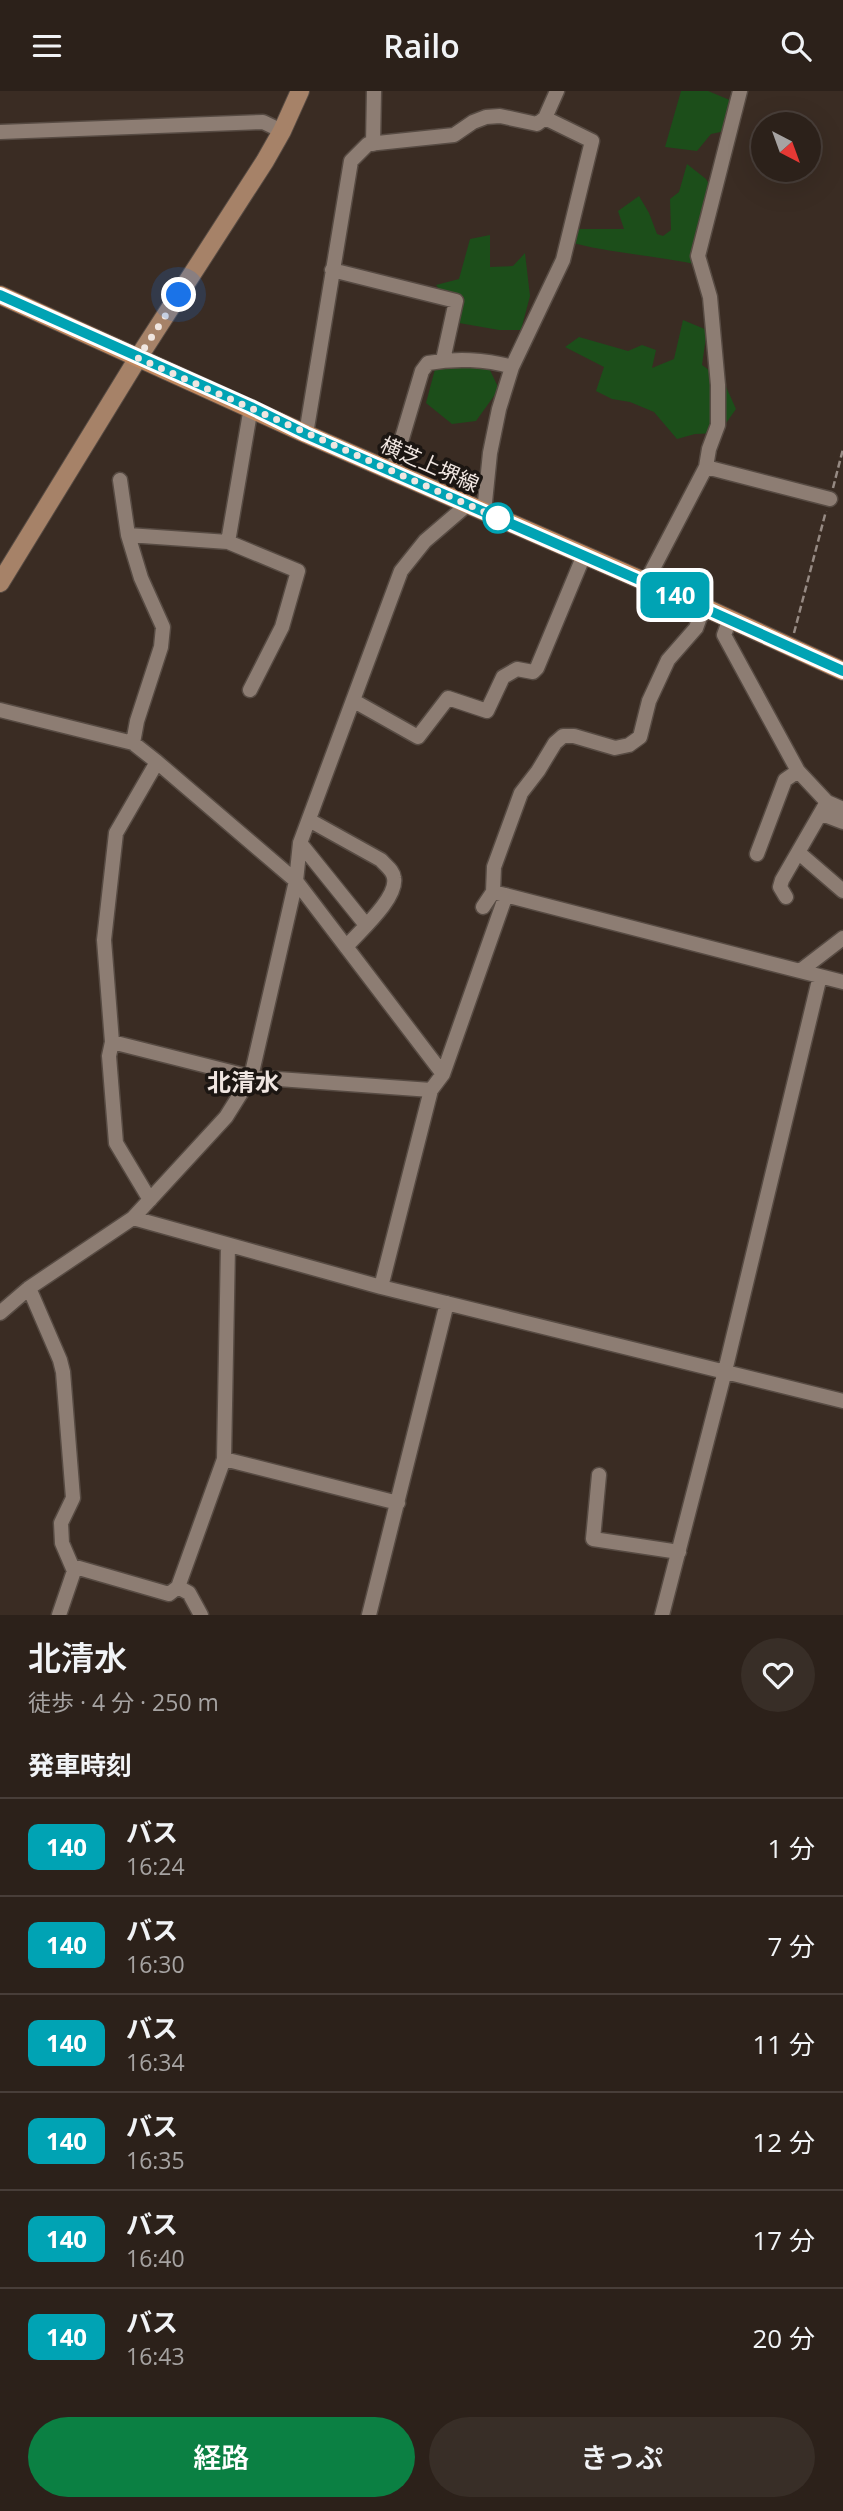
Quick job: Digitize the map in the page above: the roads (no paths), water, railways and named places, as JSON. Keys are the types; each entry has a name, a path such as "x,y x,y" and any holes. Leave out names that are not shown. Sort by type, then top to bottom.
{"main road":[{"name":"横芝上堺線","path":"0,295 306,434 843,671"}],"street":[{"path":"0,583 282,131 300,91"},
{"path":"373,144 374,91"},
{"path":"306,434 351,161 368,144 454,135 486,117 500,116 534,125 545,118 557,91"},
{"path":"646,582 706,467 718,425 718,385 710,297 698,256 740,91"},
{"path":"0,1313 29,1288 133,1219 226,1117 251,1077 296,881 300,843 401,571 425,541 475,508 512,367 563,260 592,141 545,118"},
{"path":"0,132 263,122 282,131"},
{"path":"332,270 456,301 443,361"},
{"path":"392,472 422,371 428,363 495,361 512,367"},
{"path":"228,542 251,407"},
{"path":"706,467 835,495"},
{"path":"120,480 128,535 141,578 163,627 161,647 137,721 133,743"},
{"path":"128,535 228,542 298,571 282,627 250,690"},
{"path":"354,701 418,737 448,698 487,711 503,677 517,669 533,672 537,668 584,555"},
{"path":"381,1287 431,1090 443,1074 499,894 494,867 521,793 555,743 563,736 574,736 615,748 629,745 640,737 649,701 668,660 708,610"},
{"path":"730,619 724,635 798,771 824,808 843,822"},
{"path":"0,711 133,743 157,762 296,881 443,1074"},
{"path":"150,1200 116,1143 104,940 116,833 157,762"},
{"path":"757,854 785,780 798,771"},
{"path":"824,808 843,809"},
{"path":"786,897 780,887 824,808"},
{"path":"309,820 381,860 391,869 393,893 346,947"},
{"path":"300,843 366,925"},
{"path":"799,853 843,891"},
{"path":"483,907 499,894"},
{"path":"499,894 843,982"},
{"path":"800,971 843,938"},
{"path":"663,1615 820,976"},
{"path":"111,1042 251,1077 431,1090"},
{"path":"133,1219 381,1287 843,1401"},
{"path":"72,1566 169,1594 178,1587 224,1459 228,1245"},
{"path":"29,1288 63,1371 73,1498 61,1523 62,1543 74,1571 59,1615"},
{"path":"369,1615 447,1303"},
{"path":"224,1459 398,1503"},
{"path":"600,1475 593,1539 679,1552"},
{"path":"178,1587 189,1593 201,1615"}],"district":[{"name":"北清水","path":"243,1081"}]}
